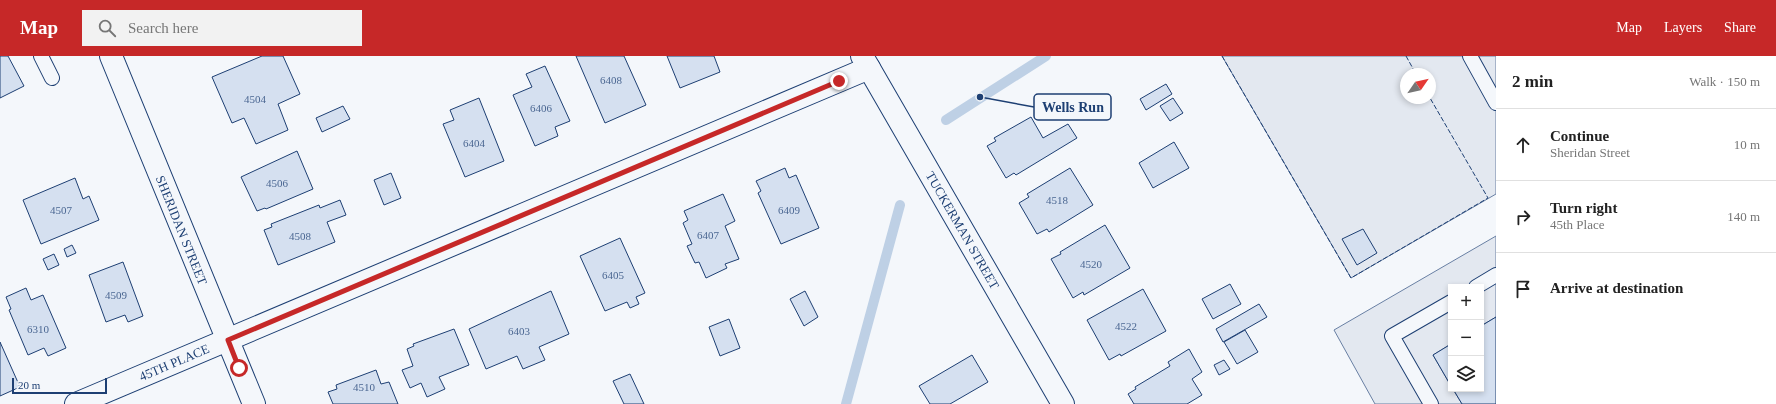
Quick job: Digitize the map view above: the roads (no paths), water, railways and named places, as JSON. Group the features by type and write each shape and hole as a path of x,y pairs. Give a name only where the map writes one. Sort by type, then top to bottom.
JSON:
{"street":[{"name":"SHERIDAN STREET","path":"111,56 254,404"},
{"name":"45TH PLACE","path":"76,404 228,340 866,62"},
{"name":"TUCKERMAN STREET","path":"866,62 1063,404"}],"lane":[{"path":"41,56 52,78"},
{"path":"1470,56 1496,103"},
{"path":"1481,284 1496,275"},
{"path":"1431,404 1392,336 1448,304"}],"waterway":[{"path":"946,120 1046,56"},
{"path":"846,404 900,205"}],"place":[{"name":"Wells Run","path":"980,97"}]}
